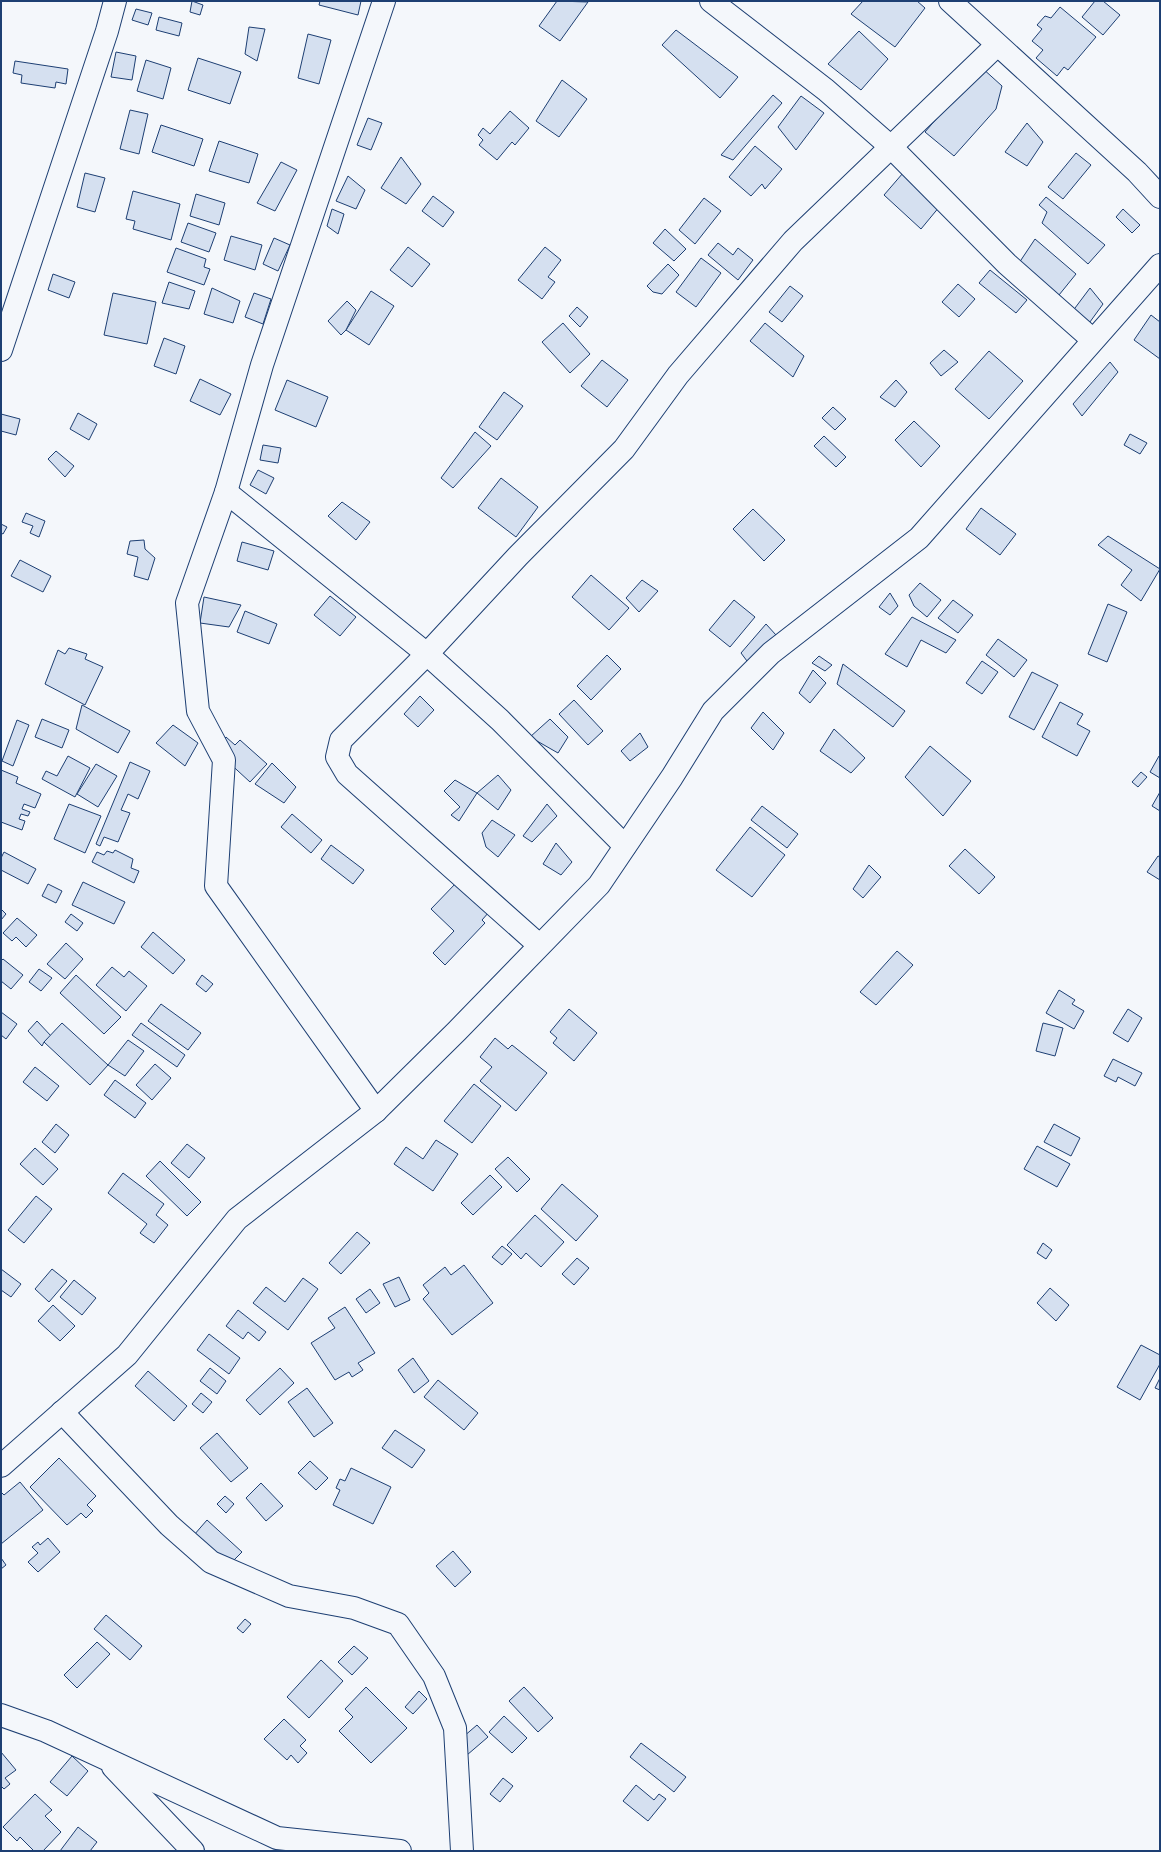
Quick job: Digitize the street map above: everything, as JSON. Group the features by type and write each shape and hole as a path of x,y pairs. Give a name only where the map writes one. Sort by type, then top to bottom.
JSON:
{"street":[{"path":"1,350 108,31 115,1"},
{"path":"376,1111 216,886 224,760 198,711 187,603 226,492 262,365 384,1"},
{"path":"711,1 826,90 891,147 1006,264 1093,340"},
{"path":"950,1 1137,172 1160,197"},
{"path":"539,945 347,774 337,757 341,740 427,654 518,556 624,449 678,375 793,241 997,45"},
{"path":"1,1466 127,1355 237,1219 376,1111 457,1031 599,885 713,711 771,653 919,538 1160,265"},
{"path":"226,492 427,654 500,720 625,846"},
{"path":"62,1412 169,1525 211,1562 289,1596 354,1608 398,1624 434,1676 455,1728 462,1851"},
{"path":"1,1715 46,1731 277,1838 400,1851"},
{"path":"105,1759 193,1851"}],"building":[{"path":"192,1 203,5 200,15 190,12"},
{"path":"320,1 361,1 358,15 319,5"},
{"path":"557,1 588,2 560,41 539,26"},
{"path":"863,1 917,1 925,8 895,47 851,14"},
{"path":"1095,1 1103,1 1120,15 1103,35 1082,17"},
{"path":"1060,7 1096,37 1068,70 1064,67 1057,76 1036,58 1043,50 1032,41 1042,29 1037,25 1045,16 1051,18"},
{"path":"136,9 152,13 148,25 132,20"},
{"path":"159,17 182,23 179,36 156,30"},
{"path":"249,27 265,29 257,61 245,54"},
{"path":"676,30 738,77 720,98 662,45"},
{"path":"859,31 888,59 861,90 828,64"},
{"path":"308,34 331,40 319,84 298,78"},
{"path":"116,52 136,56 132,80 111,77"},
{"path":"198,58 241,72 230,104 188,90"},
{"path":"146,60 171,68 163,99 137,91"},
{"path":"15,61 68,69 66,84 56,82 55,88 21,83 22,75 13,73"},
{"path":"981,67 1002,86 996,109 954,156 925,132"},
{"path":"562,80 587,99 559,137 536,121"},
{"path":"773,95 782,103 733,160 721,155"},
{"path":"801,96 824,113 796,150 778,127"},
{"path":"130,110 148,114 139,154 120,149"},
{"path":"510,111 529,128 515,145 512,142 497,160 479,145 483,140 478,135 483,128 490,134"},
{"path":"368,118 382,123 371,150 357,145"},
{"path":"1027,123 1043,142 1027,166 1005,152"},
{"path":"161,125 203,139 194,166 152,152"},
{"path":"219,141 258,154 249,183 209,171"},
{"path":"755,146 782,169 765,189 762,184 751,196 729,177"},
{"path":"1076,153 1091,165 1063,199 1048,187"},
{"path":"401,157 421,184 406,204 381,188"},
{"path":"281,162 297,170 275,211 257,203"},
{"path":"85,173 105,178 95,212 77,207"},
{"path":"903,173 940,206 921,229 884,195"},
{"path":"348,176 365,190 356,209 336,201"},
{"path":"133,191 180,204 171,240 133,229 135,221 126,219"},
{"path":"196,194 225,203 219,225 190,216"},
{"path":"433,196 454,212 443,227 422,211"},
{"path":"1046,197 1105,245 1088,264 1042,223 1047,212 1039,205"},
{"path":"704,198 721,211 695,244 679,230"},
{"path":"332,209 344,214 338,234 327,226"},
{"path":"1123,209 1140,225 1132,233 1116,217"},
{"path":"188,223 216,233 209,252 181,242"},
{"path":"665,229 686,249 674,261 653,243"},
{"path":"231,236 262,245 255,270 224,260"},
{"path":"274,238 290,245 278,271 263,264"},
{"path":"1035,239 1076,274 1059,295 1019,263"},
{"path":"718,243 733,255 738,248 753,260 738,280 708,255"},
{"path":"408,247 430,264 412,287 390,270"},
{"path":"545,247 561,260 548,277 555,282 542,299 518,280"},
{"path":"176,248 206,259 204,267 210,269 204,285 167,272"},
{"path":"701,258 721,273 696,307 676,292"},
{"path":"668,264 679,275 662,294 653,292 647,286"},
{"path":"990,270 1027,300 1016,313 979,283"},
{"path":"53,274 75,282 69,298 48,290"},
{"path":"169,282 195,291 189,309 162,303"},
{"path":"958,284 975,299 959,317 942,302"},
{"path":"790,286 803,296 782,322 769,312"},
{"path":"212,288 240,301 233,323 204,314"},
{"path":"1090,288 1103,304 1087,326 1072,312"},
{"path":"371,291 394,306 369,345 346,330"},
{"path":"113,293 156,302 147,344 104,335"},
{"path":"254,293 271,299 263,324 245,317"},
{"path":"347,301 356,310 346,330 341,335 328,321"},
{"path":"577,307 588,317 580,327 569,316"},
{"path":"1151,315 1160,322 1160,359 1134,340"},
{"path":"563,323 590,354 570,373 542,342"},
{"path":"765,323 804,356 793,377 750,341"},
{"path":"164,338 185,346 176,374 154,366"},
{"path":"944,350 958,362 941,376 930,363"},
{"path":"989,351 1023,381 989,419 955,389"},
{"path":"602,360 628,380 607,407 581,386"},
{"path":"1110,362 1118,372 1082,416 1073,404"},
{"path":"200,379 231,394 220,415 190,401"},
{"path":"287,380 328,397 316,427 275,410"},
{"path":"896,380 907,392 895,407 880,397"},
{"path":"504,392 523,406 497,440 479,427"},
{"path":"833,407 846,419 835,430 822,418"},
{"path":"78,413 97,424 89,440 70,429"},
{"path":"1,414 20,419 16,435 1,431"},
{"path":"914,421 940,446 921,467 895,440"},
{"path":"475,432 491,446 453,488 441,478"},
{"path":"1130,434 1147,443 1140,454 1124,445"},
{"path":"824,436 846,457 836,467 814,446"},
{"path":"263,445 281,448 278,463 260,460"},
{"path":"56,451 74,466 65,477 48,459"},
{"path":"258,470 274,478 266,494 250,485"},
{"path":"501,478 538,507 516,537 478,508"},
{"path":"342,502 370,522 356,540 328,516"},
{"path":"981,508 1016,534 1000,555 966,529"},
{"path":"753,509 785,540 764,561 733,529"},
{"path":"26,513 45,521 39,537 30,533 33,526 22,522"},
{"path":"1,524 7,527 3,534 1,533"},
{"path":"1108,536 1160,569 1141,601 1121,585 1132,570 1098,545"},
{"path":"144,540 145,549 155,558 148,580 134,576 138,557 127,554 130,541"},
{"path":"242,542 274,551 268,570 237,561"},
{"path":"20,560 51,576 43,592 11,576"},
{"path":"591,575 629,608 609,630 572,597"},
{"path":"642,580 658,591 639,612 626,598"},
{"path":"920,583 941,600 927,617 914,606 909,595"},
{"path":"890,593 898,606 890,615 879,607"},
{"path":"330,596 356,617 340,636 314,615"},
{"path":"204,597 241,605 229,627 200,623"},
{"path":"734,600 755,617 730,647 709,630"},
{"path":"953,600 973,615 958,633 938,618"},
{"path":"1108,604 1127,612 1107,662 1088,654"},
{"path":"245,611 277,624 269,644 237,632"},
{"path":"912,617 956,640 946,653 921,640 907,667 885,654"},
{"path":"766,624 776,635 747,661 741,653"},
{"path":"998,639 1027,660 1014,677 986,655"},
{"path":"69,648 87,654 85,659 103,667 85,705 45,684 58,650 65,654"},
{"path":"607,655 621,669 591,700 577,686"},
{"path":"819,656 832,665 825,671 812,663"},
{"path":"982,661 998,672 982,694 966,683"},
{"path":"843,664 905,711 893,727 837,684"},
{"path":"813,670 826,683 810,703 799,693"},
{"path":"1032,672 1058,685 1034,730 1009,717"},
{"path":"420,696 434,710 418,727 404,714"},
{"path":"574,700 603,731 588,745 559,714"},
{"path":"1060,702 1083,714 1077,724 1090,731 1077,756 1042,737"},
{"path":"82,705 130,731 118,753 76,729"},
{"path":"763,712 784,733 773,750 751,728"},
{"path":"42,719 69,730 62,748 35,737"},
{"path":"550,719 568,737 558,753 530,737"},
{"path":"17,720 29,725 13,766 2,761"},
{"path":"173,725 198,743 185,766 156,743"},
{"path":"834,729 865,758 851,773 820,751"},
{"path":"640,733 648,747 630,761 621,751"},
{"path":"226,737 235,745 240,740 267,764 250,782 225,759 218,746"},
{"path":"930,746 971,781 943,816 905,777"},
{"path":"68,756 90,768 75,797 42,779 46,771 57,776"},
{"path":"1160,756 1160,778 1150,772"},
{"path":"130,762 150,771 138,799 128,794 121,810 130,813 118,842 104,837 100,846 96,844"},
{"path":"272,763 296,787 284,803 255,784"},
{"path":"96,764 117,776 98,807 77,794"},
{"path":"1,770 18,777 16,783 41,794 35,808 24,804 22,809 30,812 28,816 21,814 19,819 25,821 22,830 1,822"},
{"path":"1141,772 1147,777 1138,787 1132,782"},
{"path":"498,775 511,790 498,810 477,793"},
{"path":"455,780 477,793 459,821 451,815 460,807 444,791"},
{"path":"1160,792 1160,811 1152,806"},
{"path":"69,804 101,816 85,853 54,839"},
{"path":"547,804 557,816 532,842 523,836"},
{"path":"762,806 798,834 787,848 751,820"},
{"path":"292,814 322,840 311,853 281,827"},
{"path":"492,820 515,835 498,857 486,847 482,833"},
{"path":"750,827 785,855 752,897 716,870"},
{"path":"556,843 572,862 561,875 543,864"},
{"path":"331,845 364,870 353,884 321,859"},
{"path":"965,849 995,877 979,894 949,866"},
{"path":"115,850 133,859 131,868 139,871 134,883 92,862 97,852 104,855 107,851 113,853"},
{"path":"4,852 36,869 28,884 1,870 1,858"},
{"path":"1158,856 1160,857 1160,880 1147,872"},
{"path":"869,865 881,877 863,898 853,889"},
{"path":"83,882 125,902 114,924 72,905"},
{"path":"457,882 489,912 482,920 485,923 445,965 433,953 454,931 431,909"},
{"path":"48,884 62,891 56,903 42,896"},
{"path":"1,909 6,914 1,920"},
{"path":"71,914 83,923 77,931 65,922"},
{"path":"17,918 37,935 26,947 16,937 12,941 3,933"},
{"path":"153,932 185,960 173,974 141,947"},
{"path":"66,943 83,959 65,979 47,964"},
{"path":"897,951 913,965 876,1005 860,992"},
{"path":"3,959 23,975 11,989 1,981 1,961"},
{"path":"112,967 124,977 129,971 147,986 126,1011 96,985"},
{"path":"39,969 52,978 41,991 29,982"},
{"path":"76,975 121,1017 104,1034 60,993"},
{"path":"202,975 213,984 206,992 196,984"},
{"path":"1059,990 1075,1000 1072,1004 1084,1011 1074,1029 1046,1013"},
{"path":"161,1004 201,1033 188,1050 148,1021"},
{"path":"569,1009 597,1033 574,1061 553,1043 557,1038 550,1032"},
{"path":"1128,1009 1142,1018 1128,1042 1113,1033"},
{"path":"1,1012 17,1024 6,1039 1,1035"},
{"path":"37,1021 52,1037 44,1042 42,1046 28,1031"},
{"path":"62,1023 108,1065 90,1085 44,1042"},
{"path":"141,1023 185,1055 177,1067 132,1035"},
{"path":"1043,1023 1063,1028 1055,1056 1036,1051"},
{"path":"495,1038 508,1049 512,1045 547,1073 516,1111 480,1081 492,1067 480,1057"},
{"path":"128,1040 144,1051 125,1076 108,1065"},
{"path":"1113,1059 1142,1073 1135,1086 1118,1077 1116,1082 1104,1076"},
{"path":"155,1064 171,1078 152,1100 136,1085"},
{"path":"35,1067 59,1086 47,1101 23,1082"},
{"path":"115,1080 146,1103 135,1118 104,1095"},
{"path":"474,1084 501,1106 472,1143 444,1121"},
{"path":"56,1124 69,1135 55,1153 42,1142"},
{"path":"1054,1124 1080,1138 1071,1156 1044,1142"},
{"path":"436,1140 458,1154 433,1191 394,1164 406,1147 423,1159"},
{"path":"187,1144 205,1158 189,1178 171,1163"},
{"path":"1037,1146 1070,1164 1057,1187 1024,1169"},
{"path":"35,1148 58,1169 43,1185 20,1164"},
{"path":"508,1157 530,1179 517,1192 495,1169"},
{"path":"160,1161 201,1202 187,1216 146,1176"},
{"path":"123,1173 164,1204 156,1215 168,1225 154,1243 140,1233 147,1224 108,1193"},
{"path":"490,1175 502,1187 473,1215 461,1203"},
{"path":"562,1184 598,1216 576,1241 541,1209"},
{"path":"36,1196 52,1209 24,1243 8,1230"},
{"path":"535,1215 564,1242 541,1267 526,1253 521,1259 507,1245"},
{"path":"357,1232 370,1243 341,1274 329,1263"},
{"path":"1043,1243 1052,1250 1046,1259 1037,1253"},
{"path":"502,1246 512,1254 502,1265 492,1257"},
{"path":"577,1258 589,1268 574,1285 562,1274"},
{"path":"464,1265 493,1303 452,1335 423,1299 429,1293 423,1285 445,1267 451,1275"},
{"path":"1,1269 21,1284 11,1297 1,1290"},
{"path":"52,1269 67,1281 49,1302 35,1289"},
{"path":"399,1277 410,1300 395,1307 383,1284"},
{"path":"303,1278 318,1289 288,1330 253,1303 266,1287 285,1302"},
{"path":"74,1280 96,1298 82,1315 60,1297"},
{"path":"1050,1288 1069,1305 1056,1321 1037,1303"},
{"path":"370,1289 380,1303 366,1313 356,1299"},
{"path":"53,1305 75,1326 60,1341 38,1321"},
{"path":"345,1307 375,1353 358,1363 363,1370 352,1377 349,1372 335,1380 311,1343 335,1328 328,1318"},
{"path":"238,1310 266,1332 259,1341 248,1332 243,1339 226,1326"},
{"path":"209,1334 240,1358 229,1374 197,1350"},
{"path":"1141,1345 1160,1355 1160,1364 1140,1400 1117,1387"},
{"path":"413,1358 429,1381 414,1393 398,1370"},
{"path":"210,1368 226,1381 217,1394 200,1381"},
{"path":"280,1368 294,1383 260,1415 246,1400"},
{"path":"148,1371 187,1406 174,1421 135,1386"},
{"path":"1160,1378 1160,1390 1155,1388"},
{"path":"438,1380 478,1413 464,1430 424,1397"},
{"path":"307,1388 333,1423 314,1437 288,1402"},
{"path":"201,1393 212,1402 203,1413 192,1404"},
{"path":"395,1430 425,1450 412,1468 382,1448"},
{"path":"217,1433 248,1468 231,1482 200,1448"},
{"path":"59,1458 96,1496 87,1505 93,1511 86,1518 81,1513 67,1525 30,1487"},
{"path":"310,1461 328,1478 316,1490 298,1473"},
{"path":"351,1468 391,1487 373,1524 333,1505 340,1490 336,1488 340,1479 345,1481"},
{"path":"20,1482 43,1510 1,1544 1,1492 4,1495"},
{"path":"261,1483 283,1506 266,1521 246,1498"},
{"path":"225,1496 234,1504 226,1513 217,1504"},
{"path":"207,1520 242,1552 227,1567 194,1535"},
{"path":"48,1538 60,1552 38,1572 28,1562 38,1553 32,1547 38,1542 40,1545"},
{"path":"453,1551 471,1572 455,1587 436,1566"},
{"path":"1,1558 6,1565 1,1569"},
{"path":"106,1615 142,1646 130,1660 94,1629"},
{"path":"245,1619 251,1624 243,1633 237,1628"},
{"path":"97,1642 110,1654 77,1688 64,1675"},
{"path":"354,1646 368,1658 352,1675 338,1662"},
{"path":"321,1660 343,1681 309,1718 287,1697"},
{"path":"366,1687 407,1728 371,1763 339,1731 353,1717 345,1709"},
{"path":"524,1687 553,1718 538,1732 509,1701"},
{"path":"419,1691 427,1699 413,1714 405,1707"},
{"path":"504,1716 527,1738 512,1753 489,1732"},
{"path":"284,1719 306,1740 300,1746 307,1753 298,1763 291,1755 287,1760 264,1739"},
{"path":"477,1725 488,1737 467,1755 456,1743"},
{"path":"641,1743 686,1777 674,1792 630,1757"},
{"path":"1,1752 16,1770 5,1778 10,1784 4,1789 1,1786"},
{"path":"72,1756 88,1771 67,1796 50,1782"},
{"path":"503,1778 513,1786 500,1802 490,1794"},
{"path":"636,1785 654,1800 659,1794 666,1799 648,1821 623,1801"},
{"path":"35,1794 52,1810 45,1816 61,1832 43,1851 34,1851 20,1837 17,1841 3,1827"},
{"path":"78,1827 97,1842 90,1851 60,1851"}]}
